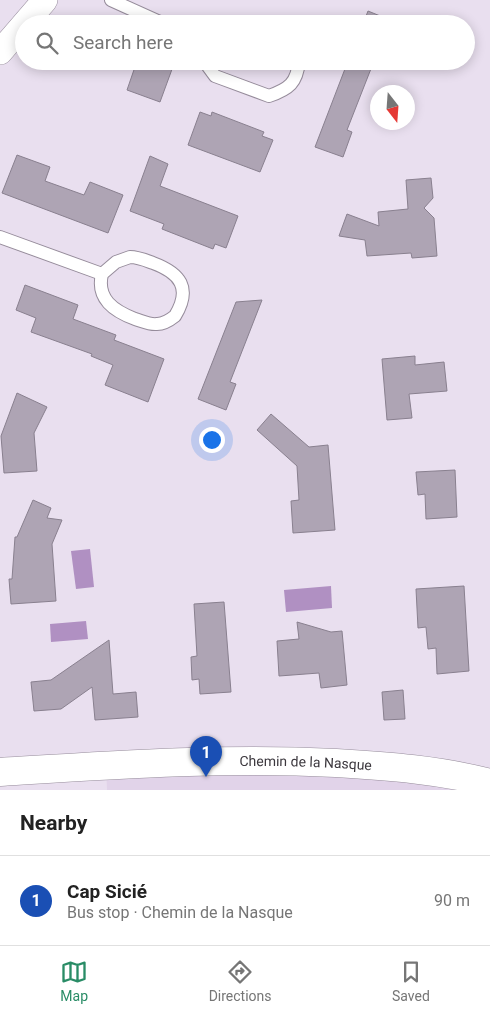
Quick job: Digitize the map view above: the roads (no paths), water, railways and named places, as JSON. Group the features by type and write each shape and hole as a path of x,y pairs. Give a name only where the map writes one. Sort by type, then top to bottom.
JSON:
{"street":[{"path":"32,15 45,0"},
{"path":"0,52 15,35"},
{"name":"Chemin de la Nasque","path":"0,772 199,761 296,761 393,766 490,784"}],"lane":[{"path":"111,0 144,15"},
{"path":"211,70 215,76 269,96 287,89 298,74 298,70"},
{"path":"0,237 102,274"},
{"path":"130,257 168,269 179,278 182,286 183,295 179,310 175,316 158,324 148,324 114,310 101,291 102,274 116,262 130,257"}],"place":[{"name":"Cap Sicié","path":"206,777"}]}
